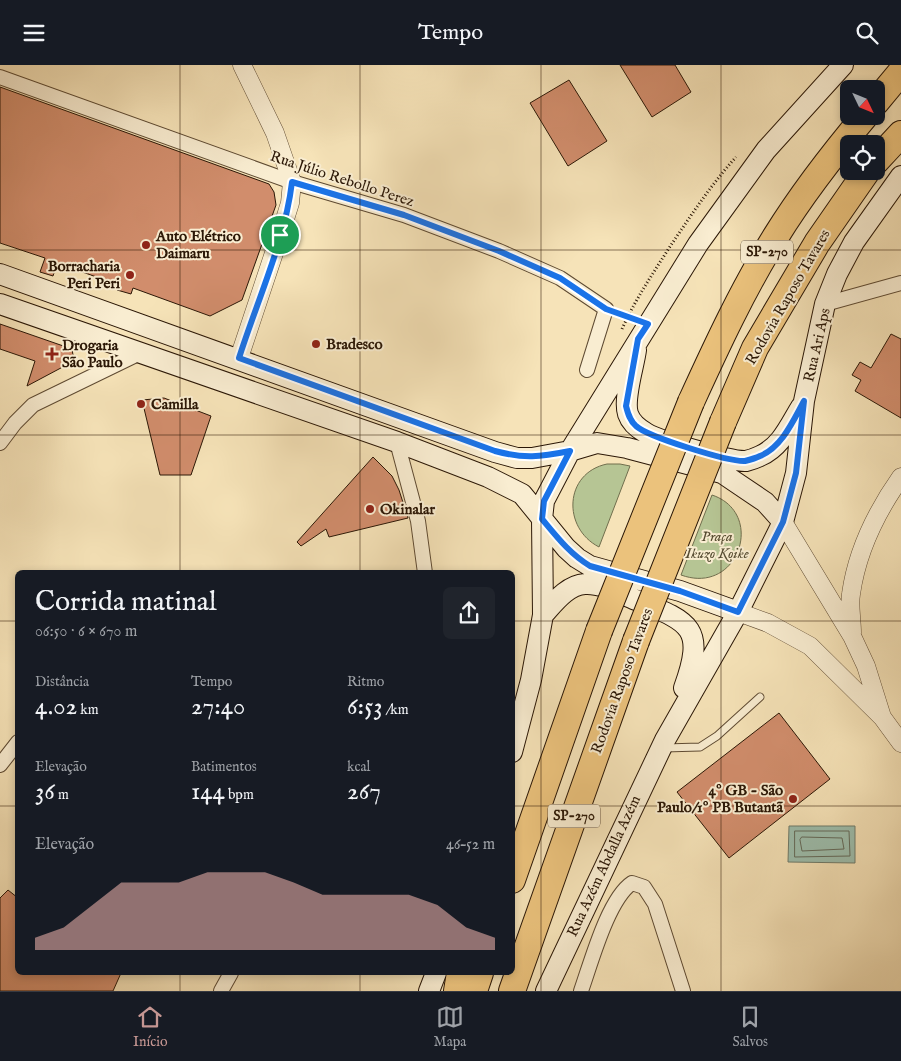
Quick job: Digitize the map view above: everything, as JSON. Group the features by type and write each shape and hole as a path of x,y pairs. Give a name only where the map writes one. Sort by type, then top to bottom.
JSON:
{"highway":[{"path":"885,91 901,72"},
{"name":"SP-270","path":"515,871 598,631 691,402 729,319 776,235 839,147 857,125"},
{"path":"885,151 901,134"},
{"name":"Rodovia Raposo Tavares","path":"512,991 636,641 722,422 755,348 816,243 861,180"},
{"path":"457,991 460,975"},
{"path":"474,991 479,975"}],"main road":[{"path":"515,741 531,680 543,615 542,519 544,501 570,451 698,244 766,150 843,65"},
{"name":"Rua Ari Aps","path":"738,612 783,522 796,473 804,401 825,304 837,274 854,242 901,176"},
{"path":"0,274 495,451 517,457 532,458 570,451 597,443 722,473 765,502 783,522"},
{"path":"0,304 138,354 397,442 501,482 522,494 566,548 578,559 590,566 680,591 738,612"},
{"path":"643,332 626,406 628,416 636,426 648,435 728,459 745,461 760,456 773,448 782,439 804,401"},
{"path":"543,615 561,595 585,584 604,587 665,612 686,625 695,646 694,661 663,743"},
{"name":"Rua Azém Abdalla Azém","path":"546,991 663,743 738,612"},
{"path":"429,991 435,975"}],"street":[{"path":"239,358 290,203 292,182 275,133 242,65"},
{"name":"Rua Júlio Rebollo Perez","path":"0,77 292,182 404,215 499,251 560,278 606,309"},
{"path":"825,304 901,283"},
{"path":"587,370 606,309"},
{"path":"0,443 15,423 33,405 138,354"},
{"path":"397,442 418,521 425,570"},
{"path":"852,635 851,595 860,558 871,525 901,477"},
{"path":"783,522 852,635 866,666 882,717"},
{"path":"738,612 768,623 810,647 882,717 901,743"},
{"path":"0,765 15,746"},
{"name":"Rua Azém Abdalla Azém","path":"581,991 602,932 618,896 632,883 644,887 655,904 683,991"},
{"path":"221,991 230,975"}],"lane":[{"path":"663,743 700,747 717,737 760,697"}],"path":[{"path":"606,309 643,332"}],"green space":[{"path":"607,464 630,466 599,547 587,538 579,527 574,515 573,502 576,489 582,478 593,469"},
{"name":"Praça Ikuzo Koike","path":"712,495 729,504 738,518 741,534 739,550 731,564 718,574 701,578 681,575"}],"water":[{"path":"789,826 855,826 855,863 788,862"}],"building":[{"path":"620,65 675,65 691,92 652,117"},
{"path":"569,80 607,141 568,166 530,103"},
{"path":"0,87 269,184 274,192 276,205 242,300 210,316 133,288 131,294 117,290 119,285 57,263 53,276 40,272 45,258 0,243"},
{"path":"0,324 72,349 74,361 27,386 35,361 0,349"},
{"path":"891,334 901,339 901,418 855,391 861,380 852,375 860,362 871,368"},
{"path":"164,398 211,416 191,475 160,475 142,400"},
{"path":"373,457 392,476 399,490 408,518 329,537 326,529 301,546 297,542"},
{"path":"779,713 830,779 729,858 677,792"},
{"path":"8,890 15,896 15,975 120,975 113,991 0,991 0,898"}],"place":[{"name":"Auto Elétrico Daimaru","path":"146,245"},
{"name":"Borracharia Peri Peri","path":"130,275"},
{"name":"Bradesco","path":"316,344"},
{"name":"Drogaria São Paulo","path":"52,354"},
{"name":"Camilla","path":"141,404"},
{"name":"Okinalar","path":"370,509"},
{"name":"4º GB - São Paulo/1º PB Butantã","path":"793,799"}],"route":[{"path":"292,182 404,215 499,251 560,278 606,309 648,324 638,339 626,406 628,416 636,426 648,435 728,459 745,461 760,456 773,448 782,439 804,401 796,473 783,522 738,612 680,591 590,566 578,559 566,548 542,519 544,501 570,451 532,458 517,457 495,451 239,358 280,235 290,203 292,182"}]}
